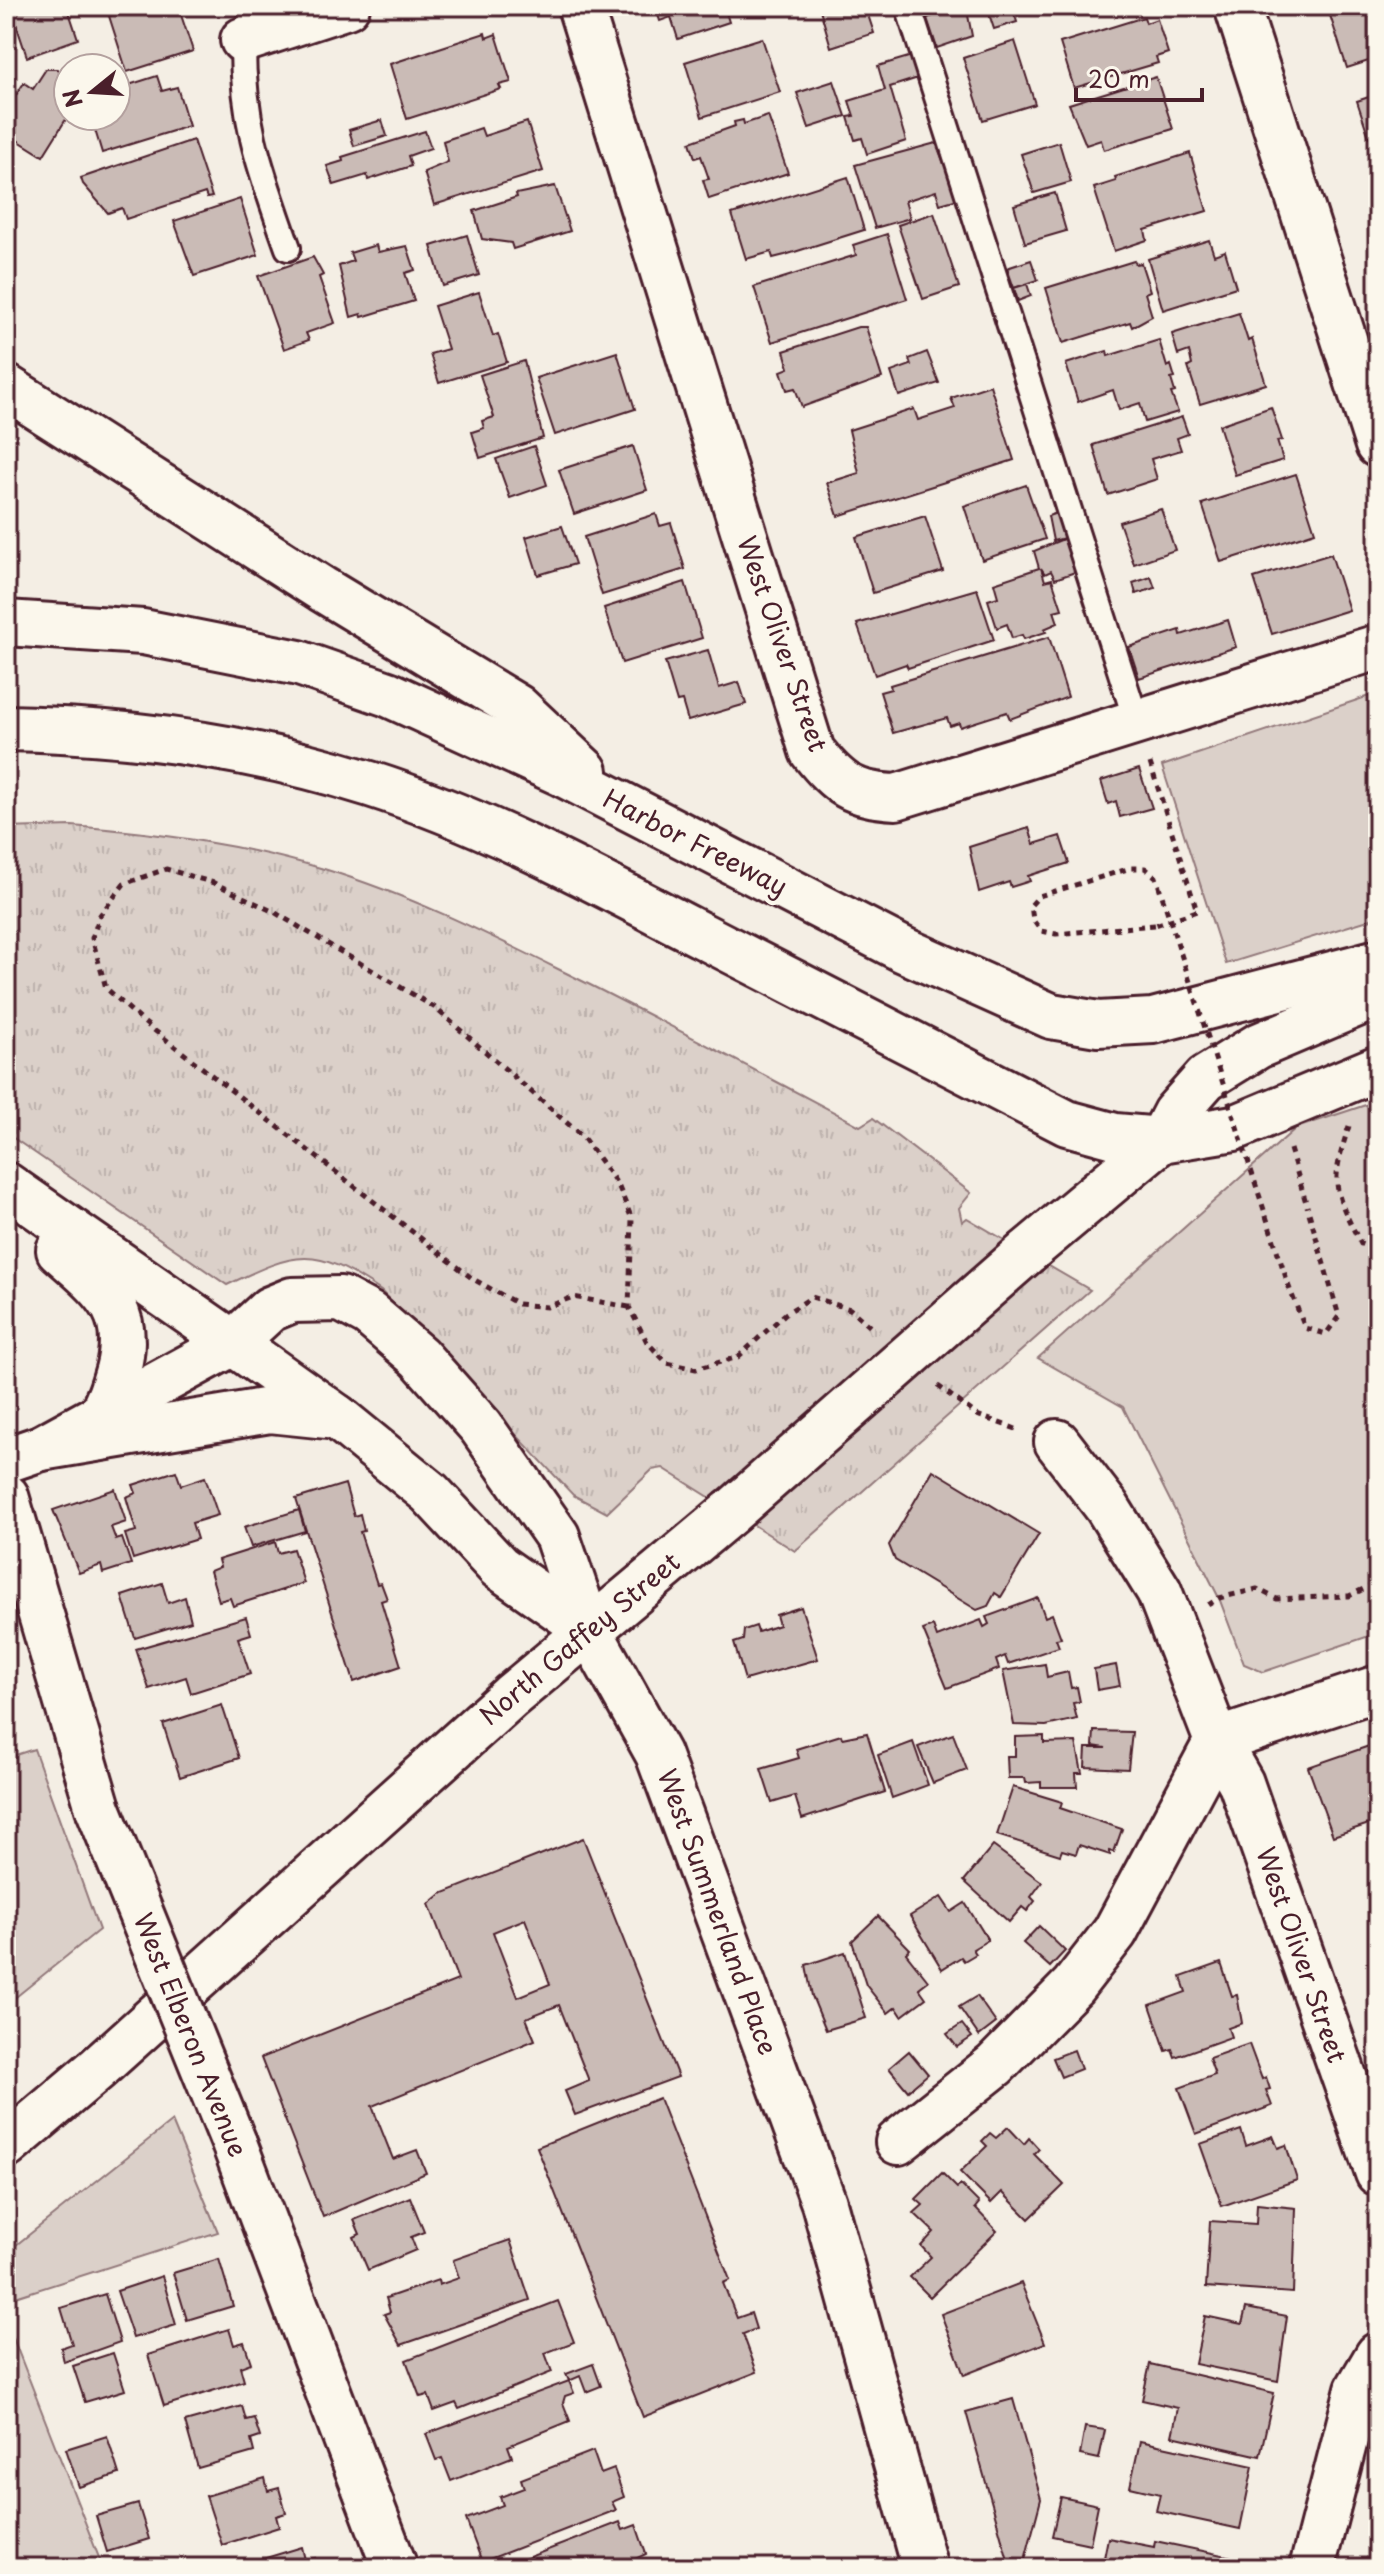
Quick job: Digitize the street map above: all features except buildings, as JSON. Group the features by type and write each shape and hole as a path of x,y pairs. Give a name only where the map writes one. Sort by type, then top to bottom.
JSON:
{"main road":[{"path":"250,27 347,6"},
{"name":"West Oliver Street","path":"580,6 812,751 833,778 864,795 896,797 1378,647"},
{"path":"1246,9 1378,445"},
{"path":"6,387 322,589 517,707 621,806"},
{"name":"Harbor Freeway","path":"6,623 143,632 299,663 435,713 904,950 1051,1016 1098,1024 1153,1021 1378,962"},
{"path":"6,728 97,732 190,742 281,760 413,799 584,875 1067,1123 1115,1136 1161,1140 1234,1128 1378,1068"},
{"name":"North Gaffey Street","path":"6,2146 97,2069 355,1833 589,1630 731,1512 1027,1252 1161,1140 1188,1095 1232,1061 1378,995"},
{"path":"6,1185 233,1343 99,1417 24,1454"},
{"path":"6,1203 104,1290 120,1317 124,1346 111,1397 99,1417"},
{"name":"West Summerland Place","path":"589,1630 499,1567 430,1493 337,1417 233,1343 270,1309 292,1300 341,1299 369,1314 419,1357 481,1427 557,1536 589,1630 658,1754 824,2203 925,2568"},
{"path":"24,1454 250,1412 270,1410 337,1417"},
{"name":"West Oliver Street","path":"1057,1442 1107,1507 1159,1591 1217,1741 1241,1783 1378,2173"},
{"name":"West Elberon Avenue","path":"6,1496 98,1808 234,2143 395,2568"},
{"path":"898,2142 995,2065 1073,1986 1115,1932 1217,1741 1378,1688"},
{"path":"1312,2568 1358,2389 1378,2355"}],"lane":[{"path":"908,6 1137,723"},
{"path":"250,27 242,93 252,147 288,248"}],"path":[{"path":"1137,723 1197,911 1155,925 1056,934 1041,931 1033,920 1031,905 1039,896 1131,868 1145,868 1156,877 1289,1287 1305,1328 1326,1334 1339,1316 1290,1147"},
{"path":"629,1307 573,1297 547,1307 518,1304 484,1285 141,1020 106,988 92,938 100,915 124,884 166,869 214,883 274,912 434,1007 582,1136 618,1185 632,1219 629,1307 647,1342 667,1363 696,1369 738,1357 785,1314 812,1297 850,1309 883,1338"},
{"path":"1352,1118 1335,1168 1338,1198 1361,1244 1378,1250"},
{"path":"927,1376 977,1415 1057,1442"},
{"path":"1219,1598 1257,1589 1277,1599 1349,1596 1378,1582"}],"green space":[{"path":"1378,693 1378,917 1226,964 1162,766"},
{"path":"72,826 199,841 293,860 384,890 472,927 634,1007 860,1126 873,1118 971,1193 959,1208 962,1222 967,1218 1090,1290 795,1551 663,1468 652,1470 607,1513 573,1495 381,1291 358,1276 339,1266 305,1258 271,1265 227,1285 6,1133 6,828"},
{"path":"1378,1101 1378,1633 1263,1672 1244,1664 1219,1598 1123,1407 1038,1358 1296,1128"},
{"path":"34,1749 99,1930 6,2005 6,1758"},
{"path":"172,2121 218,2232 6,2300 6,2253"},
{"path":"6,2320 103,2568 6,2568"}]}
